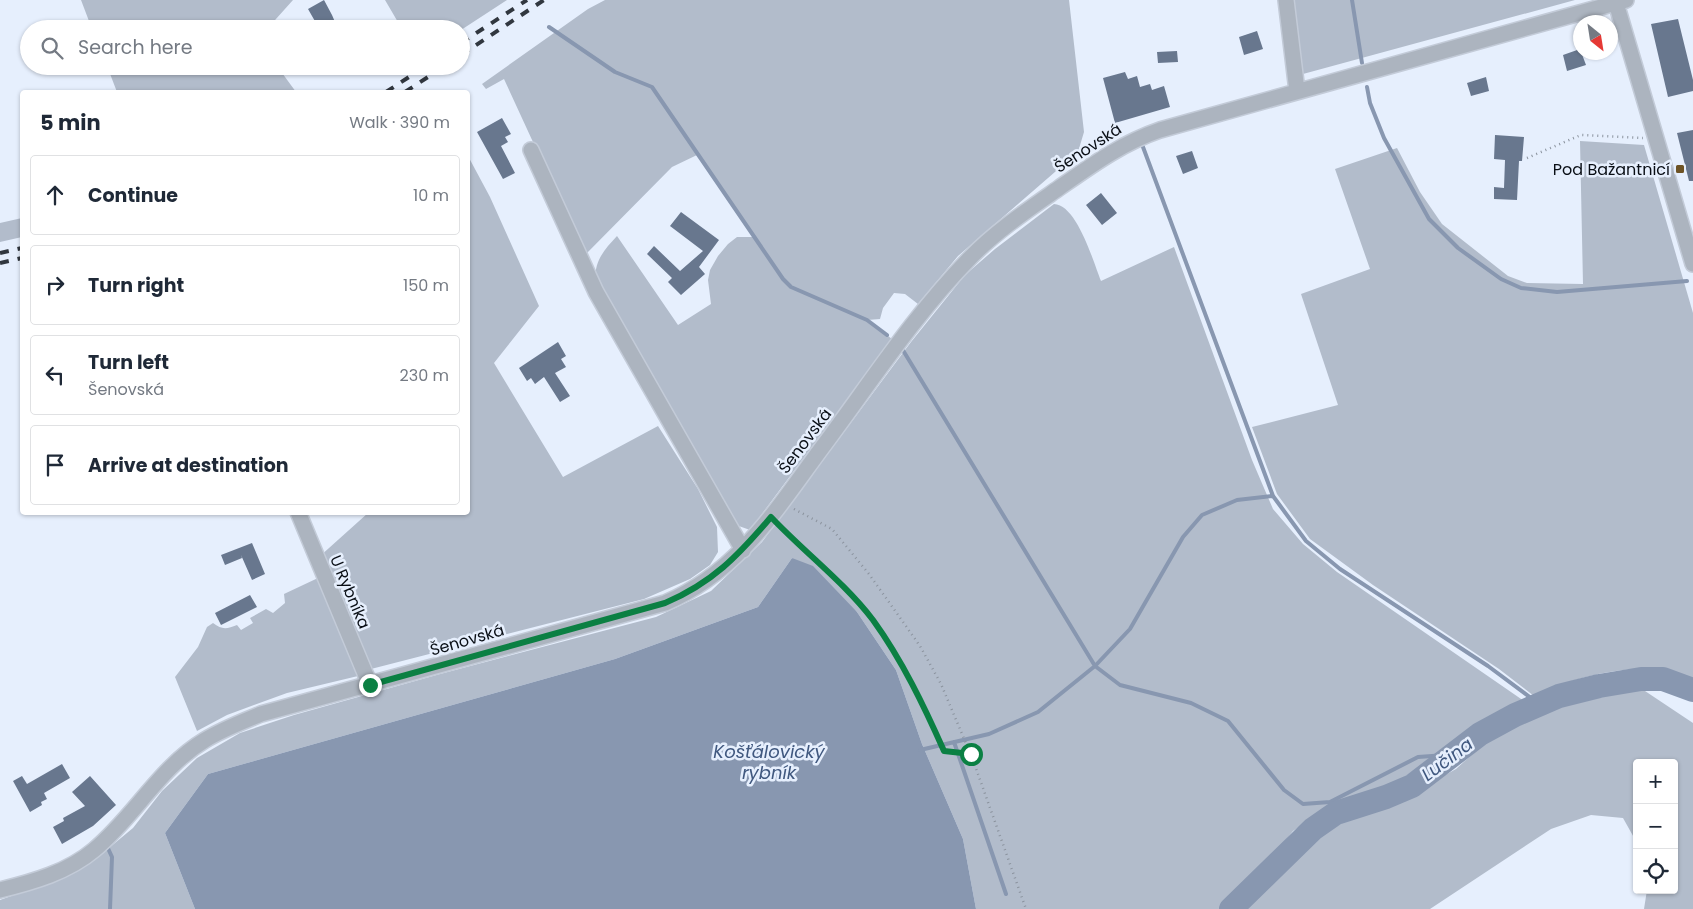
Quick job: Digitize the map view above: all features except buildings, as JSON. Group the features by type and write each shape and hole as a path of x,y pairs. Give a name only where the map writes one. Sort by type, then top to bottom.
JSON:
{"street":[{"path":"1286,0 1297,91"},
{"path":"1621,2 1654,139 1693,264"},
{"name":"Šenovská","path":"0,890 48,876 94,851 161,778 204,740 261,714 665,603 686,594 711,579 743,550 771,517 943,288 971,257 1006,227 1103,156 1134,139 1297,91 1621,2"},
{"path":"531,150 596,292 743,550"},
{"name":"U Rybníka","path":"299,515 370,685"}],"path":[{"path":"1527,158 1581,135 1654,139"},
{"path":"781,503 832,529 869,574 920,646 941,684 968,748 1026,909"},
{"path":"771,517 836,580 872,620 900,663 944,751 969,754"}],"shaded area":[{"path":"81,0 293,0 275,20 89,20"},
{"path":"385,0 507,0 470,24 470,20 397,20"},
{"path":"605,0 1069,0 1084,132 1078,152 958,256 918,304 905,294 894,293 883,308 880,319 867,320 892,339 750,530 736,525 595,280 595,273 601,256 617,236 678,325 711,304 708,280 710,270 728,244 737,237 754,237 697,155 672,167 585,255 504,79 486,89 482,84 588,9"},
{"path":"1293,0 1575,0 1303,74"},
{"path":"110,75 284,75 295,90 116,90"},
{"path":"1580,141 1644,145 1693,313 1693,679 1656,669 1613,671 1570,681 1534,696 1499,669 1373,585 1310,539 1277,494 1252,427 1338,405 1301,294 1370,269 1335,169 1397,148 1420,192 1442,224 1508,276 1527,283 1583,284"},
{"path":"470,160 490,197 539,306 494,363 563,477 658,426 698,489 717,527 718,552 710,565 690,579 644,599 371,669 319,557 366,515 470,515"},
{"path":"1054,204 1062,207 1077,224 1089,248 1101,281 1174,247 1252,460 1273,509 1303,544 1337,572 1524,701 1453,741 1441,752 1394,784 1332,804 1293,831 1261,870 1219,909 976,909 963,839 922,744 896,670 857,612 792,558 758,607 615,659 208,774 165,833 195,909 0,909 0,900 62,878 92,862 133,828 162,791 197,758 240,733 294,715 440,674 656,617 711,591 762,542 911,342 965,275 995,249"},
{"path":"20,218 20,237 0,242 0,223"},
{"path":"318,578 358,676 287,693 227,715 197,731 175,677 198,647 207,627 213,623 225,628 237,625 241,630 253,623 250,618 266,609 273,613 285,603 284,594"},
{"path":"1639,687 1693,723 1693,909 1644,909 1646,894 1678,894 1678,759 1633,759 1633,836 1623,818 1591,815 1551,829 1430,909 1246,909 1317,836 1358,815 1382,809 1456,769 1487,741 1522,721 1592,696"}],"water":[{"name":"Košťálovický rybník","path":"792,558 813,566 857,612 896,670 922,744 963,839 976,909 195,909 165,833 208,774 615,659 758,607"}],"waterway":[{"path":"1352,0 1362,63"},
{"path":"549,27 615,72 652,87 783,279 791,287 867,320 887,335"},
{"path":"1367,87 1370,103 1384,138 1429,219 1458,248 1501,279 1521,288 1557,292 1687,281"},
{"path":"1143,147 1273,496"},
{"path":"901,347 1095,666 1120,685 1191,703 1228,721 1284,790 1303,804 1330,802 1418,757 1446,755 1451,758"},
{"path":"920,750 989,734 1038,712 1095,666 1130,629 1183,537 1202,515 1237,500 1273,496 1306,541 1340,569 1488,666 1539,704 1559,696"},
{"name":"Lučina","path":"1231,909 1313,829 1336,813 1386,797 1412,786 1480,734 1515,715 1559,696 1599,686 1641,679 1663,679 1693,690"},
{"path":"954,742 1006,894"},
{"path":"106,844 112,857 110,909"}],"railway":[{"path":"470,37 527,0"},
{"path":"470,49 544,0"},
{"path":"389,90 412,75"},
{"path":"408,90 431,75"},
{"path":"0,253 20,248"},
{"path":"0,263 20,258"}],"place":[{"name":"Pod Bažantnicí","path":"1680,169"}],"route":[{"path":"370,685 665,603 686,594 711,579 734,560 771,517 797,545 836,580 872,620 900,663 944,751 971,754"}]}
